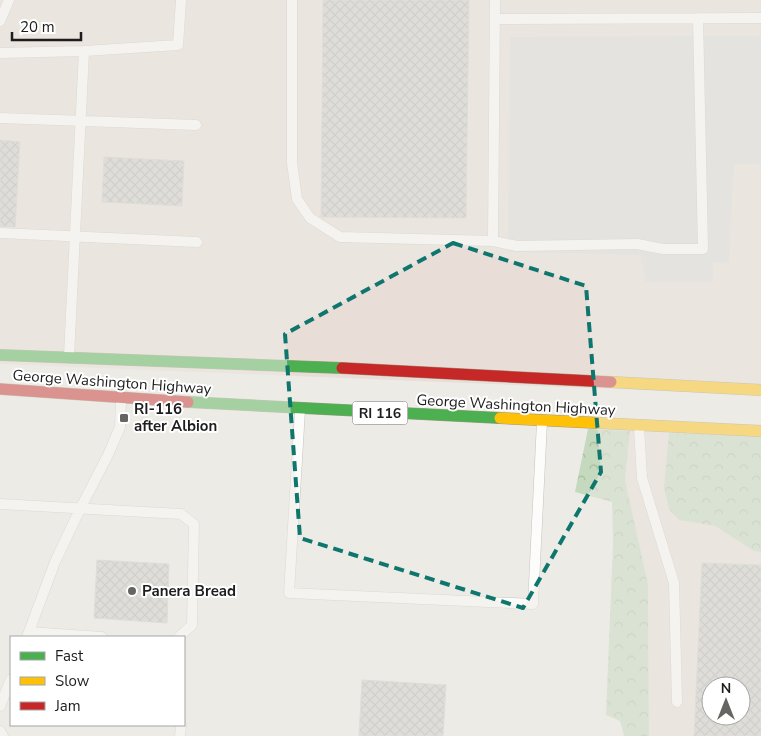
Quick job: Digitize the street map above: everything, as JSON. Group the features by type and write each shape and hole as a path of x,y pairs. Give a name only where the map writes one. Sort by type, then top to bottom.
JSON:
{"main road":[{"name":"George Washington Highway","path":"0,355 300,366 761,390"},
{"name":"George Washington Highway","path":"0,389 122,399 300,409 761,431"}],"lane":[{"path":"0,21 9,0"},
{"path":"0,53 84,51 178,45 181,0"},
{"path":"292,0 292,163 297,199 310,218 340,238 493,241 517,246 637,244 663,249 703,249 698,18"},
{"path":"493,241 496,0"},
{"path":"495,19 761,18"},
{"path":"69,357 84,51"},
{"path":"0,118 196,125"},
{"path":"0,233 197,242"},
{"path":"65,636 28,635 52,569 80,509 108,456 120,427 122,399"},
{"path":"300,409 289,593 533,604 542,421"},
{"path":"639,426 642,478 674,583 677,702"},
{"path":"0,504 181,514 194,524 192,624 180,636"},
{"path":"0,706 10,683"},
{"path":"0,731 3,736"}],"highlighted area":[{"path":"453,243 586,286 601,472 523,608 300,538 285,334"}],"shaded area":[{"path":"0,0 761,0 761,395 0,364"},
{"path":"761,36 761,164 734,164 729,263 713,262 713,282 646,282 640,255 508,252 510,37"},
{"path":"630,431 669,433 679,520 715,526 754,551 761,552 761,736 649,736 648,584 625,480"}],"green space":[{"path":"588,429 630,431 625,480 648,584 649,736 624,736 620,721 606,715 613,543 612,502 575,492"},
{"path":"669,433 761,436 761,552 754,551 715,526 679,520 669,509 664,487"}],"building":[{"path":"323,0 469,0 466,218 321,217"},
{"path":"0,140 20,142 15,227 0,226"},
{"path":"104,157 184,161 182,206 102,202"},
{"name":"Panera Bread","path":"97,560 169,564 167,623 94,618"},
{"path":"702,563 761,565 761,736 694,736"},
{"path":"362,680 446,685 443,736 359,736"}],"traffic: fast":[{"path":"0,355 342,368"},
{"path":"188,402 500,418"}],"traffic: slow":[{"path":"611,382 761,390"},
{"path":"500,418 761,431"}],"traffic: jam":[{"path":"342,368 611,382"},
{"path":"0,389 188,402"}],"place":[{"name":"RI-116 after Albion","path":"124,418"},
{"name":"Panera Bread","path":"132,591"}]}
